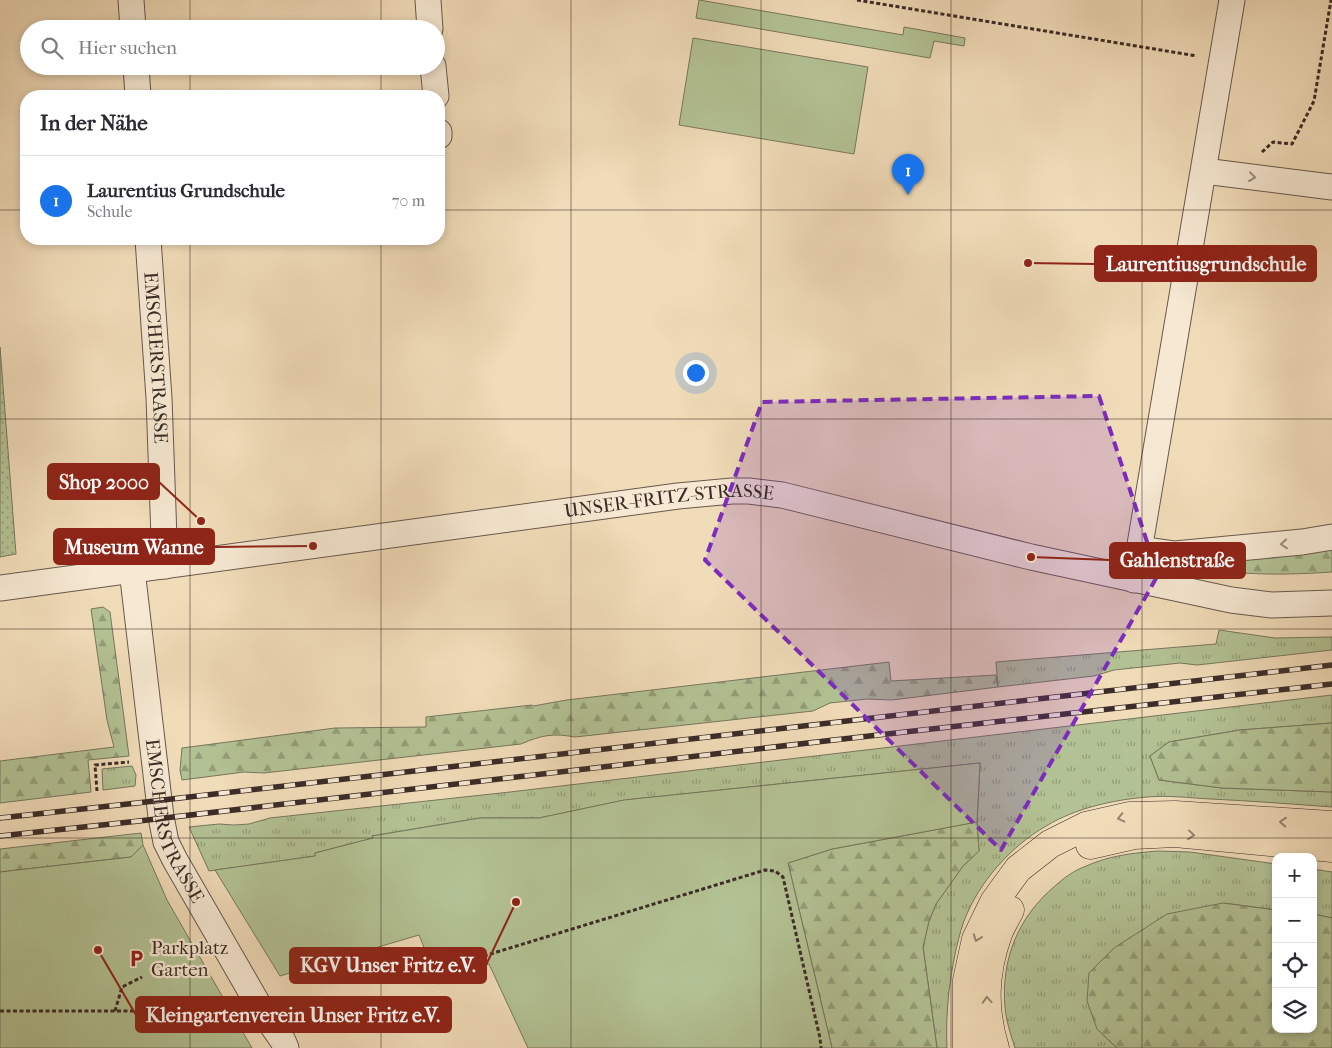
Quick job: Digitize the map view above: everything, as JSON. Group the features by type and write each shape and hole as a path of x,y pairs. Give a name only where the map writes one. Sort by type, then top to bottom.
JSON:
{"highway":[{"path":"967,1048 967,980 976,939 994,902 1018,869 1050,844 1086,826 1130,816 1175,815 1332,825"},
{"path":"995,1048 988,1018 986,990 990,959 998,932 1011,908 1030,882 1058,860 1092,844 1134,835 1175,833 1332,848"}],"street":[{"path":"131,0 132,20"},
{"path":"428,0 429,20"},
{"path":"1134,580 1232,0"},
{"path":"137,75 138,90"},
{"path":"434,75 435,90"},
{"path":"1204,171 1332,187"},
{"name":"EMSCHERSTRASSE","path":"148,245 159,398 165,566"},
{"name":"UNSER-FRITZ-STRASSE","path":"0,588 678,496 710,492 749,492 782,495 816,502 960,540 1231,600 1272,605 1332,603"},
{"path":"1140,549 1175,554 1302,542 1332,537"},
{"name":"EMSCHERSTRASSE","path":"132,570 161,817 166,842 262,1011 286,1048"}],"path":[{"path":"857,0 1222,60"},
{"path":"1238,175 1273,142 1292,144 1314,101 1331,0"},
{"path":"97,791 95,765 115,763"},
{"path":"434,974 474,958 765,870 775,871 782,877 820,1038 820,1048"},
{"path":"115,1012 122,987 142,977"},
{"path":"0,1011 262,1011"}],"highlighted area":[{"path":"1099,396 1158,575 1001,850 705,560 762,402"}],"green space":[{"path":"699,0 903,35 904,27 965,38 964,46 934,41 930,58 696,18"},
{"path":"693,38 868,67 854,154 679,125"},
{"path":"0,347 16,554 0,557"},
{"path":"1332,548 1332,572 1254,574 1218,571 1178,564"},
{"path":"103,607 110,612 129,756 88,760 91,792 0,803 0,761 114,747 107,720 91,609"},
{"path":"1219,630 1275,638 1332,637 1332,650 1197,665 1180,663 1114,670 1094,676 998,687 996,662 1216,644"},
{"path":"889,662 891,681 996,675 998,687 892,700 867,699 830,703 813,711 575,737 548,736 521,744 264,773 244,772 182,780 180,770 182,748 335,728 426,727 426,717 533,706 567,700"},
{"path":"1332,695 1332,723 1240,730 1169,742 1150,756 1159,780 1222,788 1332,792 1332,807 1171,796 1121,800 1070,814 1046,826 1008,855 987,879 978,893 961,930 949,991 947,1048 937,1048 923,947 929,921 936,904 963,866 979,851 977,822 980,763 625,800 539,818 480,818 372,836 373,838 315,853 315,856 209,871 189,827 249,824 270,818 510,792"},
{"path":"1332,723 1332,792 1222,788 1159,780 1150,756 1169,742 1240,730"},
{"path":"980,763 977,822 832,849 788,863 832,1048 528,1048 489,964 438,984 419,935 280,976 215,870 315,856 315,853 373,838 372,836 480,818 539,818 624,800"},
{"path":"132,766 136,775 135,786 103,790 102,769"},
{"path":"977,822 979,851 963,866 936,904 929,921 923,947 937,1048 832,1048 788,863 832,849"},
{"path":"141,833 143,845 131,857 0,872 0,849"},
{"path":"143,845 167,900 252,1048 0,1048 0,872 131,857"},
{"path":"1158,851 1190,852 1272,863 1272,909 1223,903 1097,1029 1117,1048 1015,1048 1006,1012 1004,989 1009,956 1022,925 1042,898 1069,875 1093,863 1129,854"},
{"path":"1317,870 1332,872 1332,918 1317,915"},
{"path":"1223,903 1272,909 1272,1033 1317,1033 1317,915 1332,918 1332,1048 1117,1048 1097,1029 1087,1001 1089,973 1114,948 1167,914"}],"railway":[{"path":"0,818 1332,665"},
{"path":"0,836 1332,684"}],"place":[{"name":"Laurentius Grundschule","path":"908,195"},
{"name":"Laurentiusgrundschule","path":"1028,263"},
{"name":"Shop 2000","path":"201,521"},
{"name":"Museum Wanne","path":"313,546"},
{"name":"Gahlenstraße","path":"1031,557"},
{"name":"KGV Unser Fritz e.V.","path":"516,902"},
{"name":"Kleingartenverein Unser Fritz e.V.","path":"98,950"},
{"name":"Parkplatz Garten","path":"137,959"}]}
